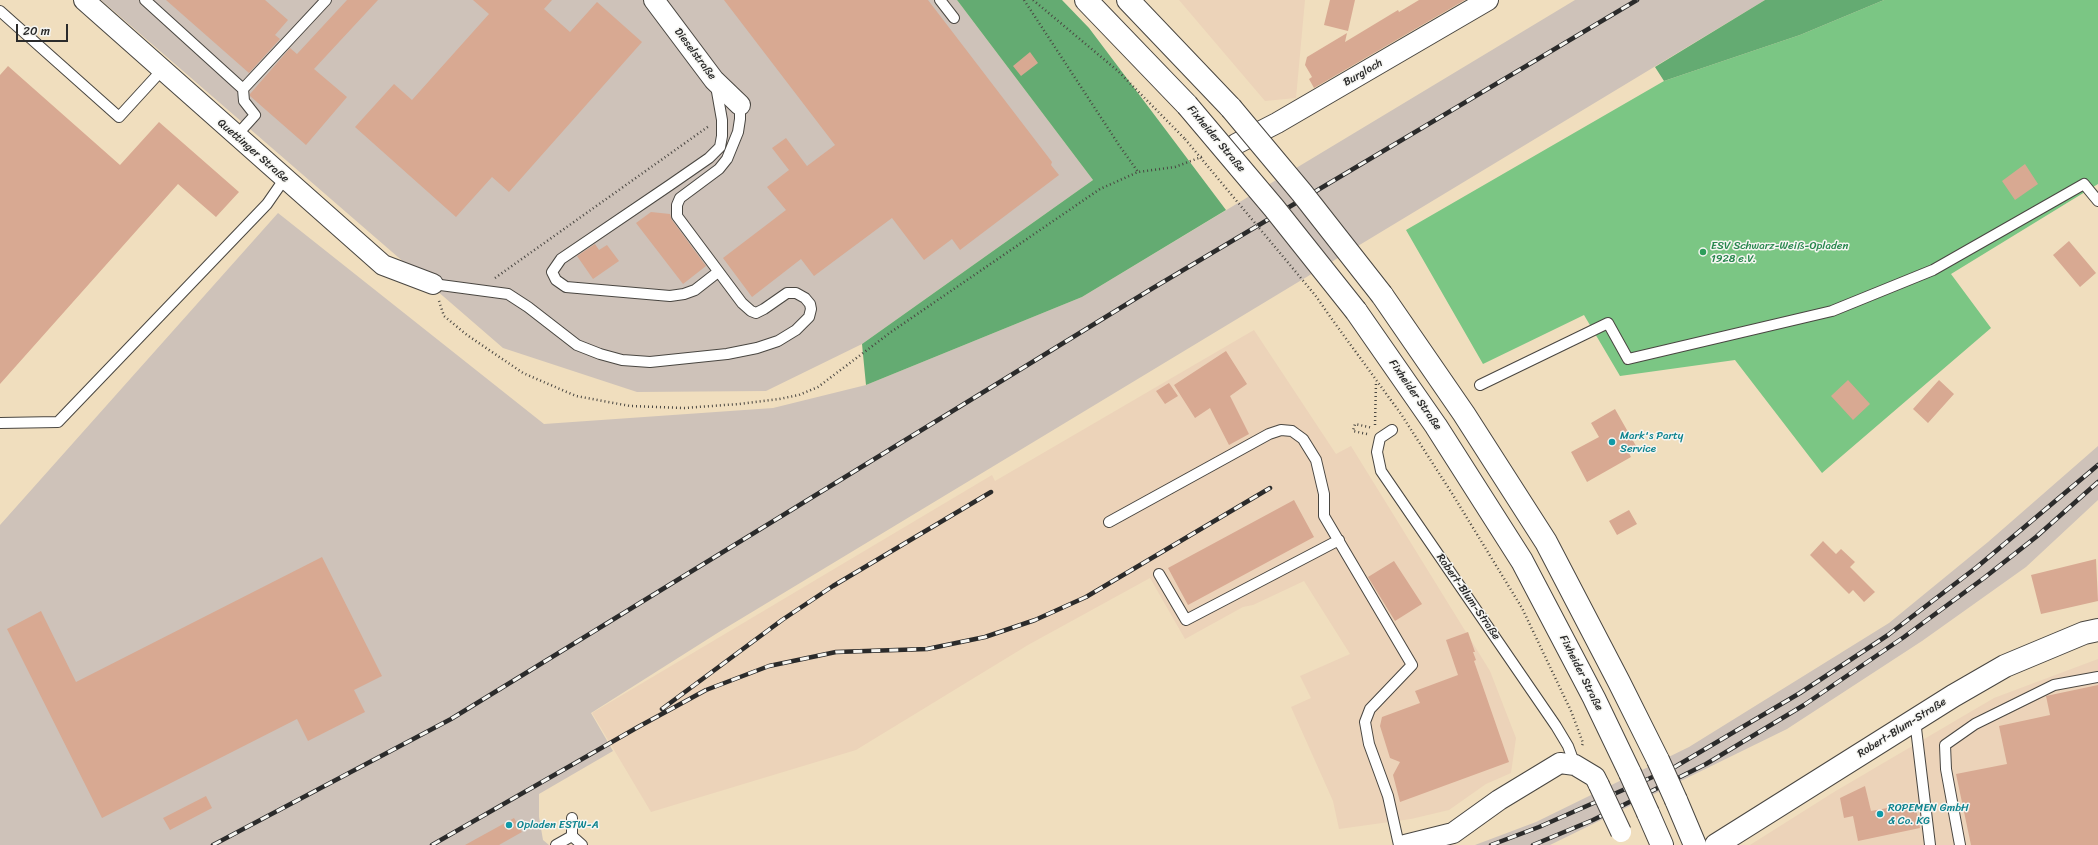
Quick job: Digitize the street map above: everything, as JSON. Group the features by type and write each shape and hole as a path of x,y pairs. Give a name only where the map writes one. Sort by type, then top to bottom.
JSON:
{"main road":[{"name":"Fixheider Straße","path":"1086,0 1187,106 1274,208 1356,311 1436,426 1522,561 1594,698 1662,845"},
{"path":"1128,0 1230,108 1302,193 1382,295 1464,414 1546,542 1620,682 1658,760 1693,841"},
{"name":"Robert-Blum-Straße","path":"1716,845 1915,720 2005,666 2084,633 2098,630"}],"street":[{"name":"Quettinger Straße","path":"84,0 383,265 433,284"},
{"name":"Dieselstraße","path":"654,0 714,80 740,105"},
{"name":"Burgloch","path":"1236,144 1284,119 1488,0"},
{"path":"1405,845 1453,833 1499,800 1560,763 1575,765 1595,777 1621,839"}],"lane":[{"path":"145,0 243,89 244,101 254,115 236,136"},
{"path":"243,89 326,0"},
{"path":"940,0 954,18"},
{"path":"0,11 120,117 162,70"},
{"path":"714,80 722,120 720,148 709,158 561,259 552,272 556,280 566,287 670,296 684,294 695,290 718,272"},
{"path":"433,284 508,294 528,307 576,345 622,360 650,362 727,354 757,348 778,341 796,330 809,317 811,310 810,304 800,295 792,292 777,299 756,313 750,311 742,303 680,222 676,211 677,205 685,193 718,169 727,159 738,132 740,105"},
{"path":"0,423 58,422 268,204 285,178"},
{"path":"1480,385 1608,323 1628,359 1832,311 1933,270 2084,184 2098,201"},
{"path":"1109,522 1269,434 1281,430 1292,431 1303,439 1316,460 1324,494 1324,516 1412,665 1370,709 1365,722 1369,744 1388,796 1400,845"},
{"path":"1380,438 1392,430"},
{"name":"Robert-Blum-Straße","path":"1380,438 1377,452 1381,471 1556,726 1568,746 1575,765"},
{"path":"1159,574 1186,620 1339,540"},
{"path":"1960,845 1946,770 1945,745 1975,724 2054,685 2098,677"},
{"path":"1915,720 1930,845"},
{"path":"572,818 572,836 582,845"},
{"path":"556,845 572,836"}],"path":[{"path":"1024,0 1138,172"},
{"path":"1033,0 1118,71 1185,139 1334,322 1376,382 1401,414 1522,608 1571,711 1583,743 1575,765"},
{"path":"478,291 710,126 722,120"},
{"path":"433,284 444,316 467,335 523,373 576,396 630,406 684,408 780,399 799,395 818,387 891,332 1100,189 1138,172 1175,167 1209,154"},
{"path":"1376,382 1375,428 1355,424 1353,431 1380,438"}],"shaded area":[{"path":"101,0 957,0 1093,180 862,344 766,391 637,392 503,348"},
{"path":"1179,0 1305,0 1296,98 1265,101"},
{"path":"1575,0 1765,0 719,632 591,713 613,751 539,794 539,817 543,840 549,845 0,845 0,525 278,213 544,424 773,408 866,385 1082,297"},
{"path":"1254,330 1336,454 1351,446 1490,671 1516,738 1511,773 1486,784 1449,810 1411,819 1339,829 1333,801 1291,707 1311,698 1300,676 1350,654 1304,581 1253,605 1243,607 1185,639 1150,578 1028,645 856,750 651,812 592,713 992,475 995,481"},
{"path":"2098,446 2098,500 2026,567 1922,641 1787,729 1550,845 1475,845 1536,822 1689,747 1889,623 1988,542"},
{"path":"2098,659 2098,845 1750,845 1834,792 1994,698"}],"green space":[{"path":"957,0 1062,0 1089,28 1226,210 1082,297 866,385 862,344 1093,180"},
{"path":"1765,0 1884,0 1800,35 1664,81 1655,67"},
{"name":"ESV Schwarz-Weiß-Opladen 1928 e.V.","path":"1884,0 2098,0 2098,184 1951,274 1991,328 1822,473 1735,360 1620,376 1584,315 1483,364 1406,230 1664,81 1800,35"}],"building":[{"path":"166,0 265,0 288,20 275,35 280,39 249,73"},
{"path":"347,0 378,0 314,69 347,97 306,145 250,96 250,94 290,48 297,54"},
{"path":"473,0 552,0 544,9 570,32 597,2 642,42 509,192 492,177 456,217 355,127 394,84 412,100 489,14"},
{"path":"724,0 928,0 1052,162 1051,165 1059,175 960,250 952,239 924,260 892,218 814,276 801,259 752,297 723,258 786,210 767,187 789,170 772,148 786,138 807,166 835,145"},
{"path":"1330,0 1355,0 1348,31 1324,25"},
{"path":"1419,0 1465,0 1314,88 1309,79 1312,77 1305,65 1307,57 1347,33 1345,42 1398,10 1399,12"},
{"path":"1030,52 1038,63 1021,76 1013,66"},
{"path":"8,66 120,165 159,122 239,192 216,217 178,184 0,384 0,75"},
{"path":"2025,164 2038,184 2015,200 2002,181"},
{"path":"651,212 670,214 672,220 706,266 683,284 636,223"},
{"path":"2069,241 2096,273 2080,287 2053,255"},
{"path":"595,244 599,250 607,245 619,261 593,279 577,256"},
{"path":"1226,351 1247,384 1230,396 1249,434 1229,445 1210,408 1195,418 1174,385"},
{"path":"1848,380 1870,404 1853,420 1831,396"},
{"path":"1939,380 1954,394 1928,423 1913,409"},
{"path":"1169,383 1178,396 1165,404 1156,391"},
{"name":"Mark's Party Service","path":"1615,409 1636,446 1628,451 1631,457 1587,482 1571,452 1599,437 1591,423"},
{"path":"1294,500 1314,537 1188,605 1168,568"},
{"path":"1629,510 1637,524 1617,535 1609,521"},
{"path":"1823,541 1836,554 1841,549 1855,562 1850,567 1875,592 1864,602 1853,590 1849,594 1810,555"},
{"path":"322,557 382,676 354,690 365,712 308,741 297,719 102,818 7,629 41,611 76,682"},
{"path":"2096,559 2098,601 2041,614 2031,575"},
{"path":"1394,561 1422,604 1395,621 1368,577"},
{"path":"1468,632 1475,652 1473,652 1476,660 1474,661 1509,762 1400,802 1393,775 1400,762 1390,758 1380,726 1382,717 1420,703 1415,691 1458,675 1446,640"},
{"path":"2098,685 2098,845 1971,845 1956,774 2007,764 1999,726 2050,715 2046,696"},
{"name":"ROPEMEN GmbH & Co. KG","path":"1865,786 1871,811 1915,803 1920,828 1858,841 1853,816 1844,818 1840,798"},
{"path":"206,796 212,808 170,830 163,818"},
{"name":"Opladen ESTW-A","path":"514,818 522,832 499,845 465,845"}],"railway":[{"path":"213,845 451,719 1148,291 1637,0"},
{"path":"1491,845 1539,827 1673,768 1800,693 1888,635 1977,567 2098,465"},
{"path":"1533,845 1593,820 1706,764 1804,705 1904,637 1984,578 2036,537 2098,482"},
{"path":"432,845 638,727 706,690 769,666 836,652 927,649 985,637 1035,620 1086,597 1270,488"},
{"path":"662,709 782,620 833,586 991,492"}],"place":[{"name":"ESV Schwarz-Weiß-Opladen 1928 e.V.","path":"1703,252"},
{"name":"Mark's Party Service","path":"1612,442"},
{"name":"ROPEMEN GmbH & Co. KG","path":"1880,814"},
{"name":"Opladen ESTW-A","path":"509,825"}]}
